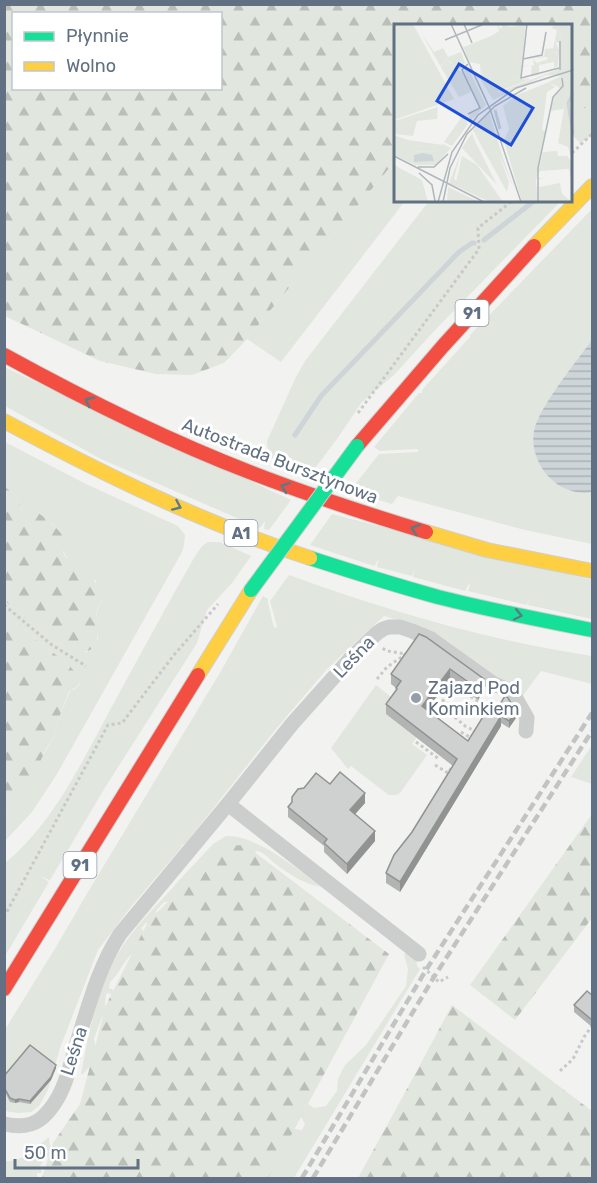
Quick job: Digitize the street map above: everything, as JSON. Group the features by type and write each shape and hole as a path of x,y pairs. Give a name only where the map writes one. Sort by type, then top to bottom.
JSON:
{"main road":[{"name":"91","path":"4,989 251,590 315,501 357,446 425,366 592,186"},
{"name":"Autostrada Bursztynowa","path":"4,355 142,427 290,489 360,513 470,545 592,571"},
{"name":"A1","path":"4,421 45,444 124,482 219,524 311,558 461,602 592,630"}],"street":[{"name":"Leśna","path":"4,1124 28,1125 42,1118 52,1107 64,1083 100,972 113,944 292,724 377,633 389,627 400,627 431,639 516,697 527,718 526,731"},
{"path":"228,804 419,954"}],"path":[{"path":"573,152 592,134"},
{"path":"355,417 479,249 478,228 511,202"},
{"path":"4,917 108,725 122,723 174,655 219,602"},
{"path":"4,605 52,645 86,666"},
{"path":"369,640 387,651 406,654 387,667 377,679"},
{"path":"465,747 475,731 465,726 442,706 443,700 447,693 454,689 481,703"},
{"path":"460,732 471,738"},
{"path":"416,742 440,759"},
{"path":"435,765 448,773 454,764"},
{"path":"419,954 420,964 439,982 448,977"},
{"path":"560,1071 573,1059 592,1026"}],"green space":[{"path":"4,5 592,5 592,106 573,112 573,24 394,24 394,162 247,339 224,363 192,375 156,374 100,361 5,316"},
{"path":"592,106 592,136 580,143 573,136 573,112"},
{"path":"394,162 394,202 404,202 281,362 247,339"},
{"path":"428,202 560,202 394,375 362,402 309,476 272,458 268,453 267,441 305,361"},
{"path":"592,209 592,544 525,530 398,496 392,504 350,491 379,454 418,452 418,449 380,451 374,447 419,393 422,393 422,390 470,338 470,335"},
{"path":"4,367 291,500 269,530 264,529 265,521 260,528 101,459 5,406"},
{"path":"5,442 86,484 178,526 185,535 182,552 57,774 32,812 5,841 5,814 18,799 55,735 57,723 70,691 80,684 66,662 37,641 5,612 5,601 56,643 71,652 87,652 98,640 97,634 100,627 97,614 102,602 96,588 96,581 81,564 69,560 62,550 66,541 52,523 35,518 34,529 31,531 28,529 18,500 5,487"},
{"path":"5,487 18,500 28,529 31,531 34,529 36,514 45,518 65,538 66,544 62,550 64,555 85,567 94,579 102,602 97,611 100,627 95,647 83,652 67,650 5,601"},
{"path":"332,514 592,580 592,619 528,605 529,598 527,605 468,591 469,584 465,591 413,577 414,569 412,576 377,567 378,559 374,566 310,545"},
{"path":"208,542 220,542 251,556 232,583 207,610 197,643 106,786 50,880 40,876 49,882 5,956 5,863 22,848 65,792 194,558 202,546"},
{"path":"289,575 363,601 438,623 515,642 592,656 592,684 541,671 516,705 420,627 384,616 327,669 130,908 98,950 60,1048 48,1090 39,1106 31,1112 5,1111 4,1031 221,671 263,596 268,599 274,628 277,627 270,601"},
{"path":"5,612 37,641 66,662 81,679 77,686 69,691 55,735 33,777 5,814"},
{"path":"376,685 396,701 417,737 412,744 427,755 400,793 396,795 389,795 351,766 348,769 331,748"},
{"path":"592,745 592,784 571,777"},
{"path":"592,814 592,918 515,1020 470,985"},
{"path":"226,836 238,837 263,847 322,887 296,878 257,851 177,901 164,902 156,911 159,921 155,925 146,923 141,928 146,934 144,938 110,982 109,988 116,991 115,999 109,993 106,994 105,1005 110,1012 102,1017 94,1039 97,1052 95,1060 81,1074 97,1004 106,977 118,954 151,911 213,844"},
{"path":"245,845 389,954 268,1178 42,1178 53,1143 80,1104 106,1005 148,922 222,846"},
{"path":"408,950 416,959 420,969 294,1178 260,1178 288,1128 302,1130 305,1124 295,1106 301,1099 314,1108 326,1106 337,1091 338,1079 345,1065 366,1045 406,986 408,969 404,955"},
{"path":"452,1005 592,1111 592,1178 358,1178"},
{"path":"49,1137 51,1155 44,1159 40,1166 42,1173 37,1173 37,1178 5,1178 5,1161 23,1157"}],"shaded area":[{"path":"592,340 592,492 581,493 559,485 550,478 536,456 533,437 537,421 543,410"}],"building":[{"path":"419,634 484,679 478,689 450,669 422,706 468,741 489,707 501,716 400,882 386,873 394,855 412,832 457,759 386,704 401,681 391,674"},
{"path":"505,696 516,711 509,721 495,712"},
{"path":"340,772 365,793 350,810 375,831 347,864 324,843 327,839 288,807 298,789 304,788 316,773 330,784"},
{"path":"587,991 592,995 592,1020 574,1005"},
{"path":"30,1045 56,1065 51,1077 30,1101 15,1100 10,1098 4,1087 4,1076"}],"waterway":[{"path":"484,240 533,202"},
{"path":"295,435 321,396 459,252 474,243"}],"railway":[{"path":"302,1178 426,970 592,713"},
{"path":"313,1178 434,977 592,731"}],"traffic: fast":[{"path":"251,590 357,446"},
{"path":"310,558 438,597 592,630"}],"traffic: slow":[{"path":"534,246 592,186"},
{"path":"4,421 154,496 231,529 310,558"},
{"path":"426,532 487,550 592,571"},
{"path":"198,675 251,590"}],"traffic: jam":[{"path":"357,446 443,346 534,246"},
{"path":"4,355 188,447 317,497 426,532"},
{"path":"4,989 198,675"}],"place":[{"name":"Zajazd Pod Kominkiem","path":"416,698"}]}
